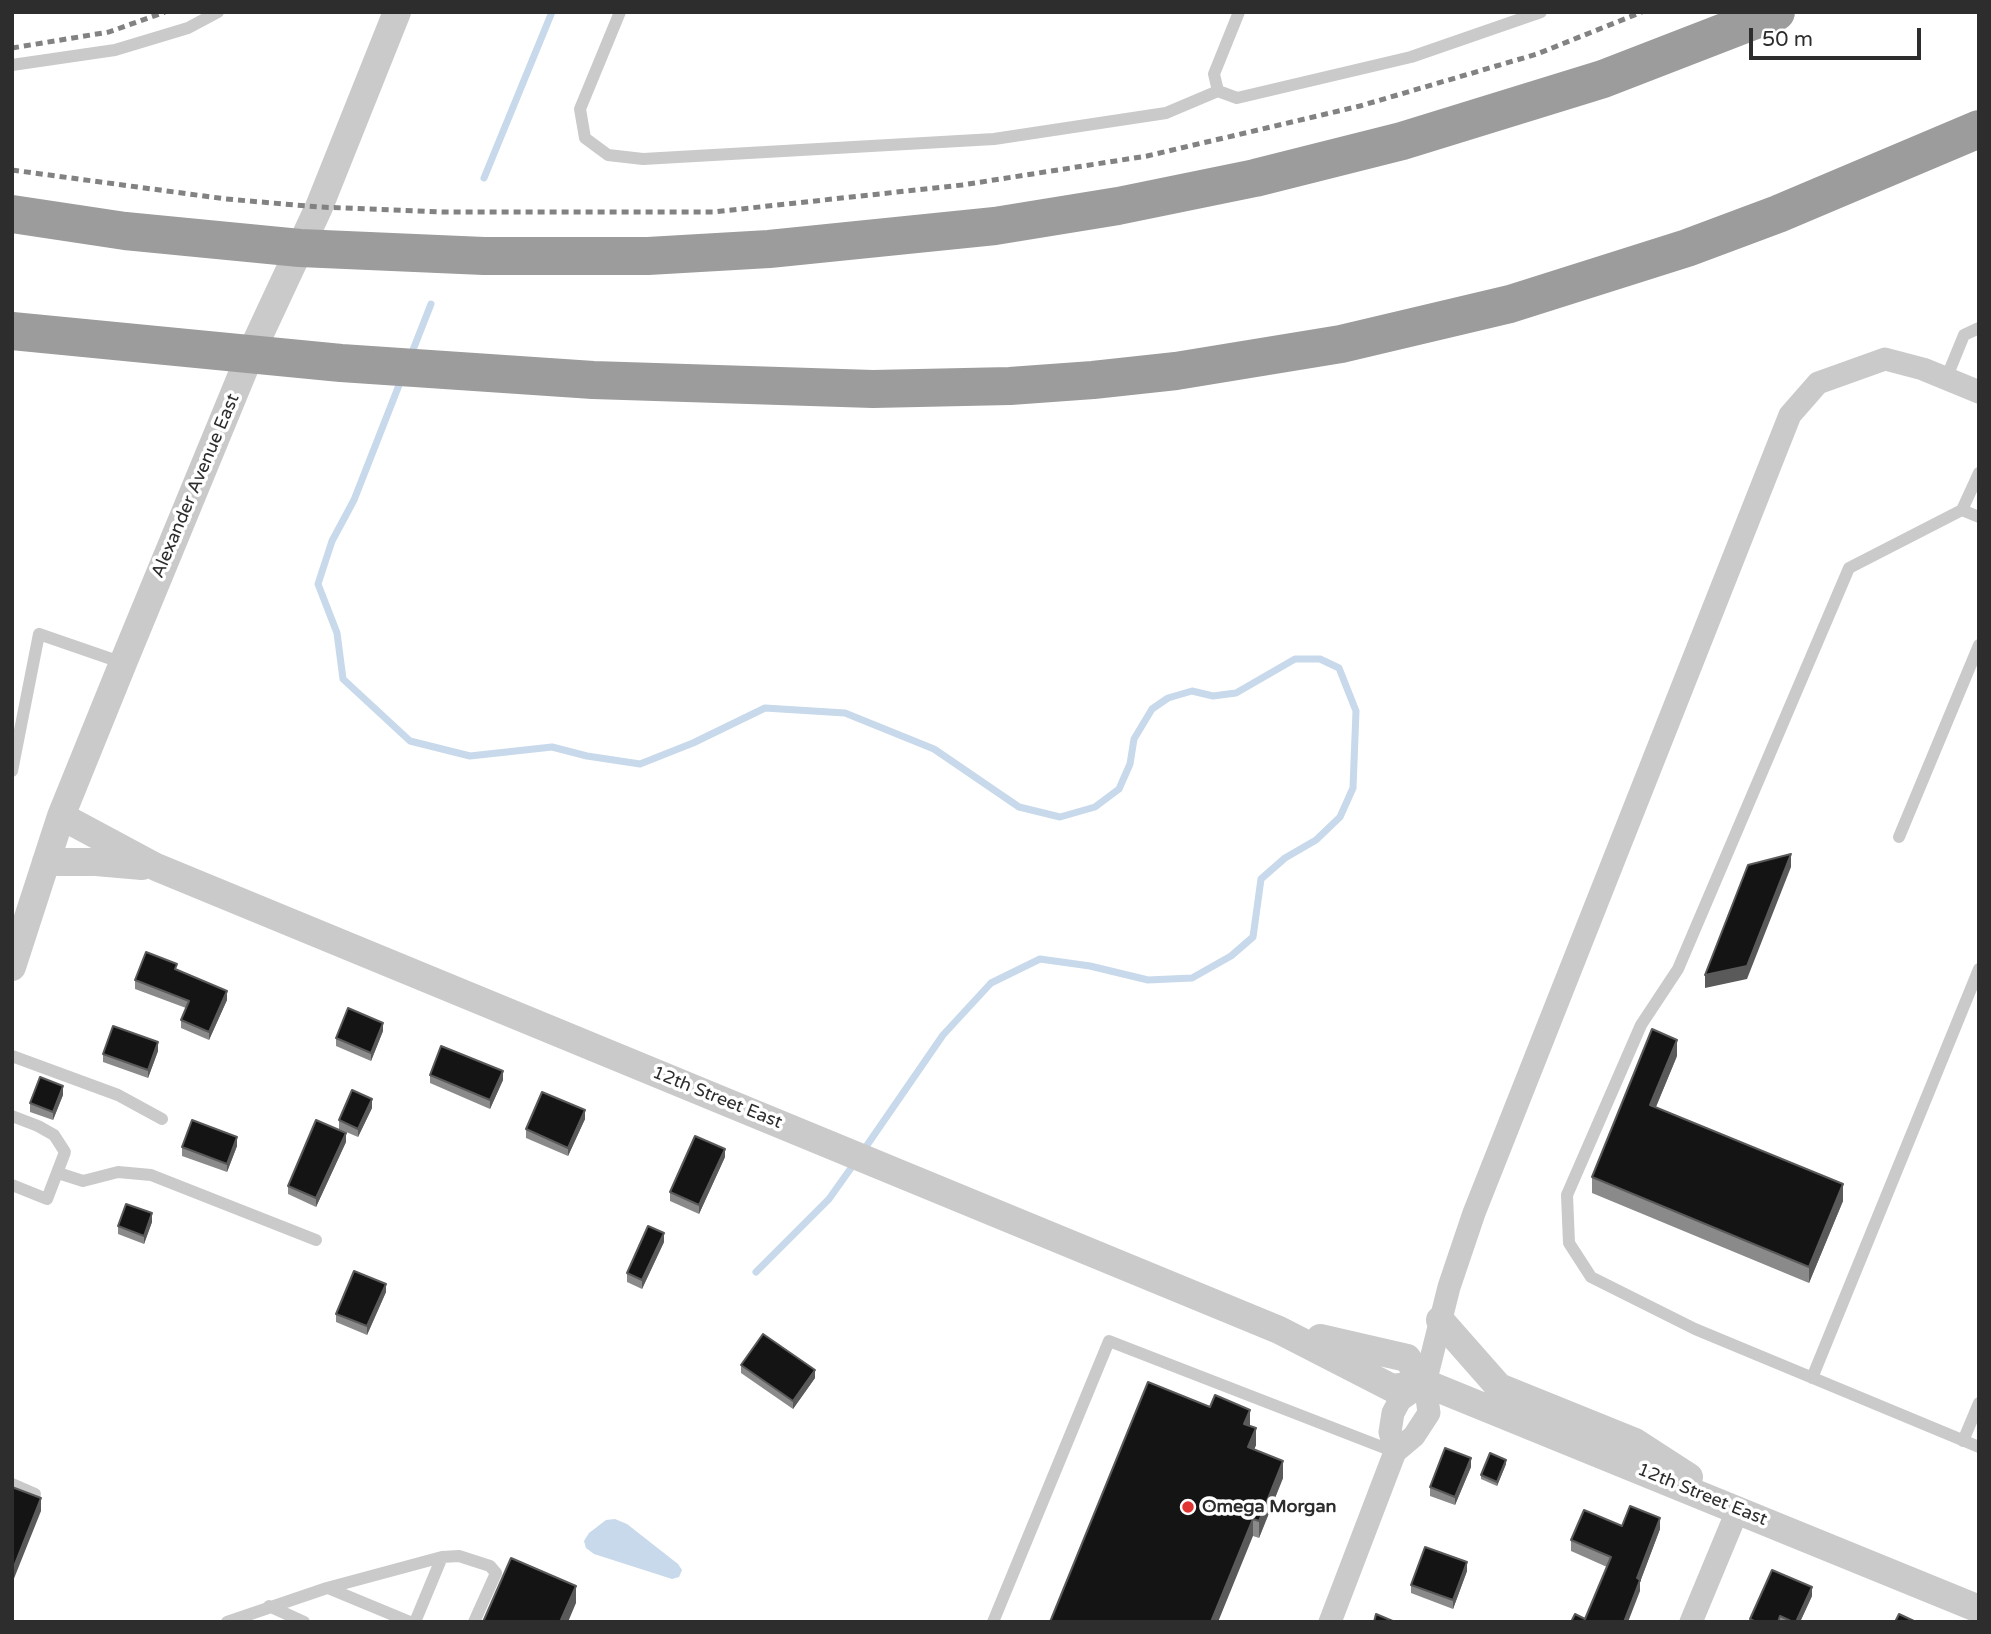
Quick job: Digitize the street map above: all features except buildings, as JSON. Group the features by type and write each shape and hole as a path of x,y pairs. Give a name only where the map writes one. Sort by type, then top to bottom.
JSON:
{"highway":[{"path":"12,214 125,231 300,248 484,256 648,256 769,249 1008,224 1118,206 1255,178 1402,141 1603,79 1776,12"},
{"path":"12,331 250,355 471,373 715,385 926,389 1093,380 1259,359 1426,326 1594,279 1779,214 1979,129"}],"street":[{"name":"Alexander Avenue East","path":"12,967 61,816 122,663 250,355 318,207 397,12"},
{"path":"1330,1622 1395,1452 1414,1436 1429,1413 1425,1383 1440,1320 1474,1213 1790,415 1818,383 1885,359 1923,369 1979,392"},
{"name":"12th Street East","path":"61,816 156,867 1279,1330 1392,1388 1425,1383 1979,1609"},
{"name":"12th Street East","path":"46,862 96,862 156,867"},
{"path":"1440,1320 1499,1387 1635,1442 1738,1509 1691,1622"},
{"path":"1395,1452 1390,1432 1394,1413 1400,1400 1425,1383"}],"lane":[{"path":"12,65 115,50 188,28 218,12"},
{"path":"620,12 580,109 585,138 608,155 643,159 993,139 1166,113 1218,91 1237,98 1411,57 1541,12"},
{"path":"1218,91 1214,74 1239,12"},
{"path":"1946,379 1964,335 1979,328"},
{"path":"1979,473 1962,510 1850,569 1678,969 1641,1025 1567,1195 1569,1243 1591,1277 1695,1329 1979,1447"},
{"path":"1962,510 1979,517"},
{"path":"12,771 39,634 122,663"},
{"path":"1899,837 1979,645"},
{"path":"1812,1378 1979,969"},
{"path":"12,1056 118,1095 162,1119"},
{"path":"12,1116 54,1135 65,1152 47,1199 12,1185"},
{"path":"58,1173 83,1181 118,1172 151,1175 316,1240"},
{"path":"993,1622 1108,1341 1395,1452"},
{"path":"1963,1441 1979,1403"},
{"path":"12,1484 36,1494"},
{"path":"227,1622 327,1588 442,1557 459,1556 491,1566 496,1573 474,1622"},
{"path":"327,1588 412,1622 442,1557"},
{"path":"269,1606 304,1622"}],"water":[{"path":"615,1519 627,1524 678,1564 682,1570 679,1577 672,1579 594,1554 586,1548 584,1541 589,1533 606,1520"}],"waterway":[{"path":"484,178 552,12"},
{"path":"411,355 431,304"},
{"path":"401,380 354,500 332,541 318,584 337,633 343,679 410,741 470,756 552,747 587,756 640,764 693,743 765,708 845,713 934,749 1019,807 1060,817 1095,807 1119,789 1130,764 1134,739 1152,709 1168,698 1192,691 1213,696 1236,693 1295,659 1320,659 1339,668 1356,711 1353,788 1340,817 1316,840 1285,858 1261,879 1253,937 1231,956 1192,978 1148,980 1090,966 1040,959 991,983 943,1035 863,1151"},
{"path":"756,1272 829,1199 856,1161"}],"railway":[{"path":"12,48 109,32 165,12"},
{"path":"12,170 226,199 319,207 443,212 713,212 962,185 1147,156 1360,106 1537,54 1642,12"}],"place":[{"name":"Omega Morgan","path":"1188,1507"}]}
